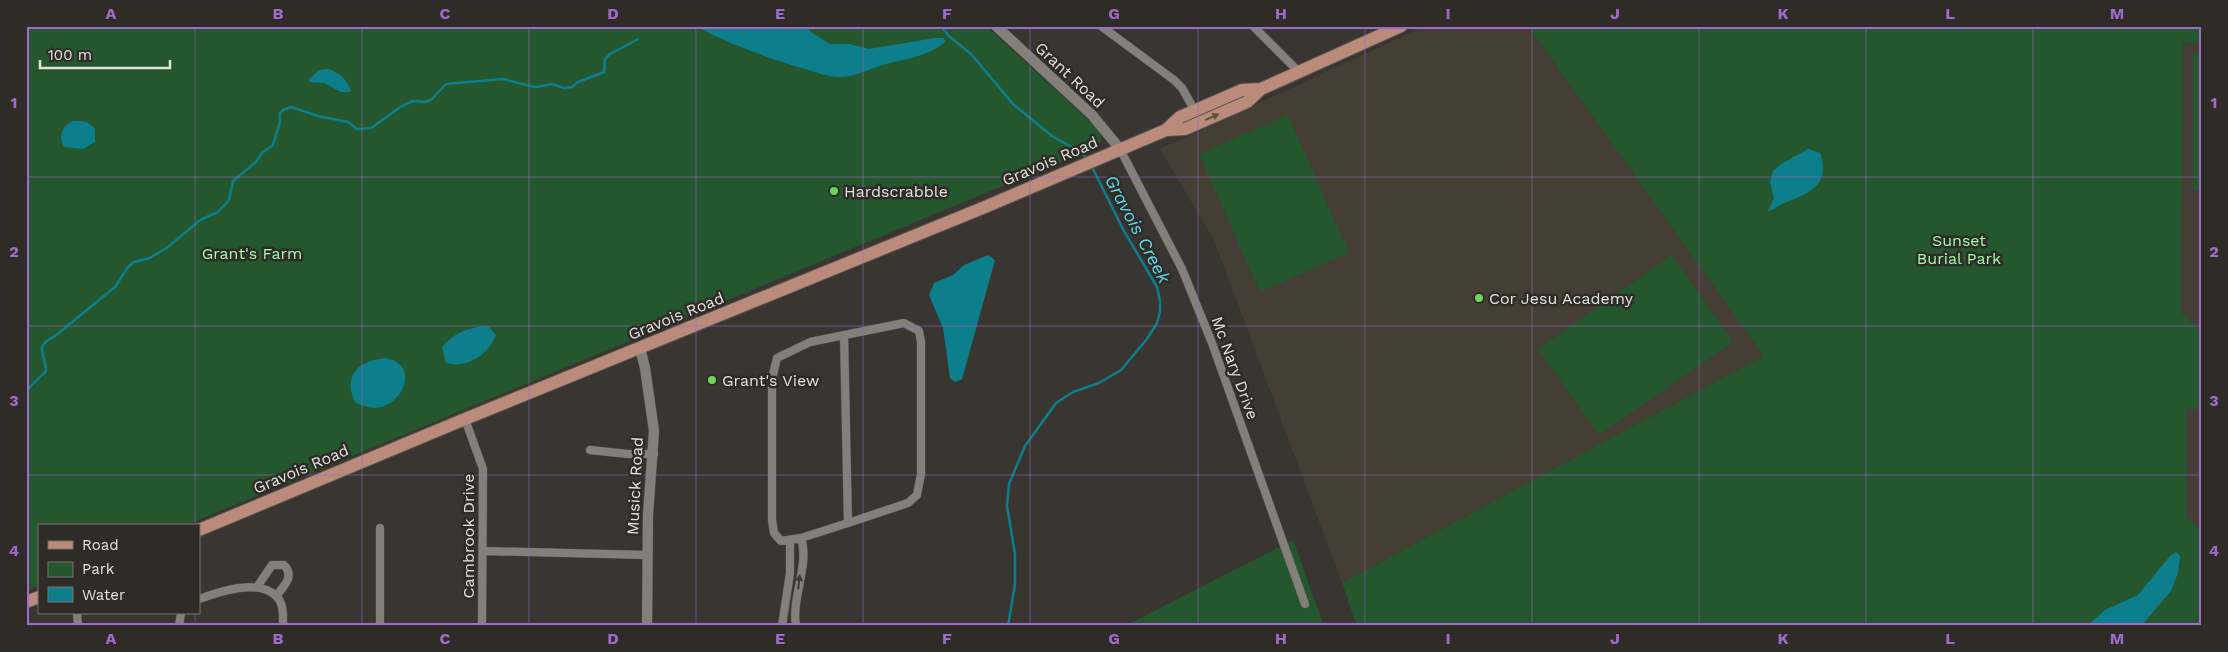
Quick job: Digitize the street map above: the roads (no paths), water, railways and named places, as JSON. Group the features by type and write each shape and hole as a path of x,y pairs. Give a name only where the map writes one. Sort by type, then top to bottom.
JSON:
{"main road":[{"name":"Gravois Road","path":"200,530 1166,130 1194,125 1247,102 1261,89 1401,26"},
{"name":"Gravois Road","path":"1166,130 1180,117 1242,90 1261,89"},
{"path":"26,602 38,597"}],"street":[{"name":"Grant Road","path":"996,26 1092,115 1120,149"},
{"path":"1101,26 1174,80 1182,88 1195,111"},
{"path":"1252,26 1299,72"},
{"name":"Mc Nary Drive","path":"1120,149 1194,296 1305,604"},
{"path":"904,323 919,331 921,342 921,474 917,495 908,503 848,523 790,540 781,541 774,533 772,520 772,379 775,365 777,358 810,342 904,323"},
{"path":"844,335 848,523"},
{"name":"Musick Road","path":"640,348 651,408 654,454 648,515 647,626"},
{"name":"Cambrook Drive","path":"465,419 483,469 482,626"},
{"path":"590,450 628,454 654,454"},
{"path":"380,528 380,626"},
{"path":"796,626 795,612 803,553 801,538"},
{"path":"782,626 790,573 790,540"},
{"path":"483,551 647,555"},
{"path":"259,587 272,565 284,565 289,573 289,579 276,596"},
{"path":"200,599 242,588 259,587 276,596 283,612 283,626"}],"water":[{"path":"695,26 807,26 811,32 830,44 850,44 869,49 935,38 943,38 946,41 941,46 920,55 846,77 835,77 765,56"},
{"path":"327,69 342,77 348,83 351,91 343,92 327,84 310,82 309,79 319,70"},
{"path":"73,121 90,124 95,129 95,142 83,149 64,147 61,139 62,132 66,125"},
{"path":"1808,149 1820,153 1823,173 1820,181 1808,192 1768,211 1774,198 1770,182 1773,171 1781,164"},
{"path":"988,255 995,260 962,379 955,382 950,378 943,328 929,295 934,283 953,275 964,265"},
{"path":"488,326 496,335 488,349 469,362 462,364 446,363 442,347 447,342 463,331"},
{"path":"385,358 396,362 403,368 405,376 400,393 385,406 375,408 356,403 351,392 351,380 356,370 368,362"},
{"path":"2176,552 2180,556 2178,573 2171,591 2141,626 2087,626 2105,610 2138,595 2170,556"}],"waterway":[{"name":"Gravois Creek","path":"941,26 949,36 972,55 1013,104 1052,136 1087,158"},
{"path":"26,391 46,371 42,347 48,340 115,287 128,267 134,262 150,258 168,247 200,220 218,212 229,200 233,181 273,145 280,122 280,113 283,110 291,107 318,116 348,122 357,129 371,128 402,106 413,101 425,102 431,100 446,84 503,79 536,87 552,84 564,88 572,87 578,82 604,72 605,59 610,54 638,39"},
{"name":"Gravois Creek","path":"1008,626 1015,584 1015,554 1007,506 1009,484 1025,446 1056,403 1073,392 1099,383 1121,370 1147,339 1157,323 1160,312 1157,287 1124,231 1092,167"}],"place":[{"name":"Hardscrabble","path":"834,191"},
{"name":"Cor Jesu Academy","path":"1479,298"},
{"name":"Grant's View","path":"712,380"}],"park label":[{"name":"Sunset Burial Park","path":"1959,249"},
{"name":"Grant's Farm","path":"252,253"}]}
